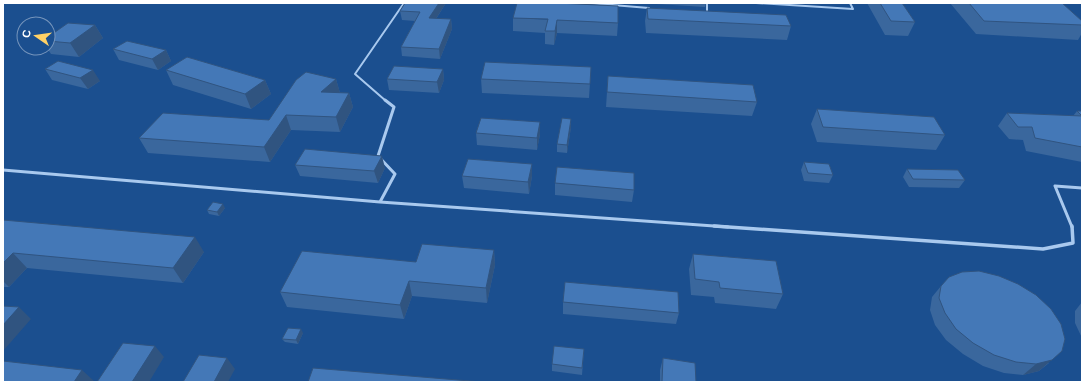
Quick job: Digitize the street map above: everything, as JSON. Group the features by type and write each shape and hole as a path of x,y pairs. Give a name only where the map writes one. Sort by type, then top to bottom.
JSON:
{"lane":[{"path":"380,202 395,174 378,156 394,107 355,74 404,3"},
{"path":"588,3 652,8"},
{"path":"700,12 708,12 707,3"},
{"path":"756,3 853,9 850,3"},
{"path":"3,170 380,202 1043,249 1073,243 1072,224 1055,186 1082,188"}],"building":[{"path":"405,3 439,3 429,18 451,19 439,49 401,47 420,12 400,11"},
{"path":"517,3 618,6 618,23 557,20 555,31 545,31 548,19 513,18"},
{"path":"880,3 902,3 915,22 891,21"},
{"path":"969,3 1062,3 1082,21 1082,25 984,21"},
{"path":"647,8 786,15 791,26 648,19"},
{"path":"68,23 95,25 70,43 56,42 56,31"},
{"path":"127,41 166,50 152,59 113,49"},
{"path":"187,57 265,80 245,94 166,70"},
{"path":"58,61 93,70 80,78 45,69"},
{"path":"485,62 591,67 590,84 481,79"},
{"path":"394,66 443,69 437,82 387,79"},
{"path":"306,72 336,79 321,92 349,93 336,117 286,115 264,147 139,138 163,113 269,120 296,80"},
{"path":"608,76 753,85 757,102 607,92"},
{"path":"817,109 934,117 945,135 823,127"},
{"path":"1077,111 1082,111 1082,116"},
{"path":"1007,113 1082,116 1082,147 1035,138 1032,127 1018,127"},
{"path":"481,118 540,122 537,138 476,133"},
{"path":"562,118 571,119 567,145 557,144"},
{"path":"305,149 382,156 374,171 295,165"},
{"path":"468,159 532,164 528,182 462,176"},
{"path":"804,162 829,164 833,175 808,173"},
{"path":"557,167 634,173 634,190 555,183"},
{"path":"907,169 958,170 965,180 913,179"},
{"path":"213,202 223,204 217,212 207,210"},
{"path":"3,220 195,237 173,268 13,253 3,263"},
{"path":"422,244 494,250 486,288 409,281 400,305 280,292 302,251 416,262"},
{"path":"693,254 776,261 783,294 720,288 719,282 695,279"},
{"path":"979,271 999,276 1018,284 1036,295 1051,309 1061,324 1065,339 1062,351 1052,360 1036,364 1016,362 994,355 973,343 956,329 945,313 939,298 941,286 949,277 962,272"},
{"path":"565,282 678,292 679,313 563,302"},
{"path":"3,306 19,307 3,325"},
{"path":"288,328 301,329 296,340 282,339"},
{"path":"123,343 155,346 132,382 97,382"},
{"path":"554,346 584,349 582,368 552,364"},
{"path":"199,355 227,358 214,382 183,382"},
{"path":"663,358 695,363 696,382 662,382"},
{"path":"3,361 82,370 74,382 3,382"},
{"path":"313,368 458,380 482,382 308,382"}]}
